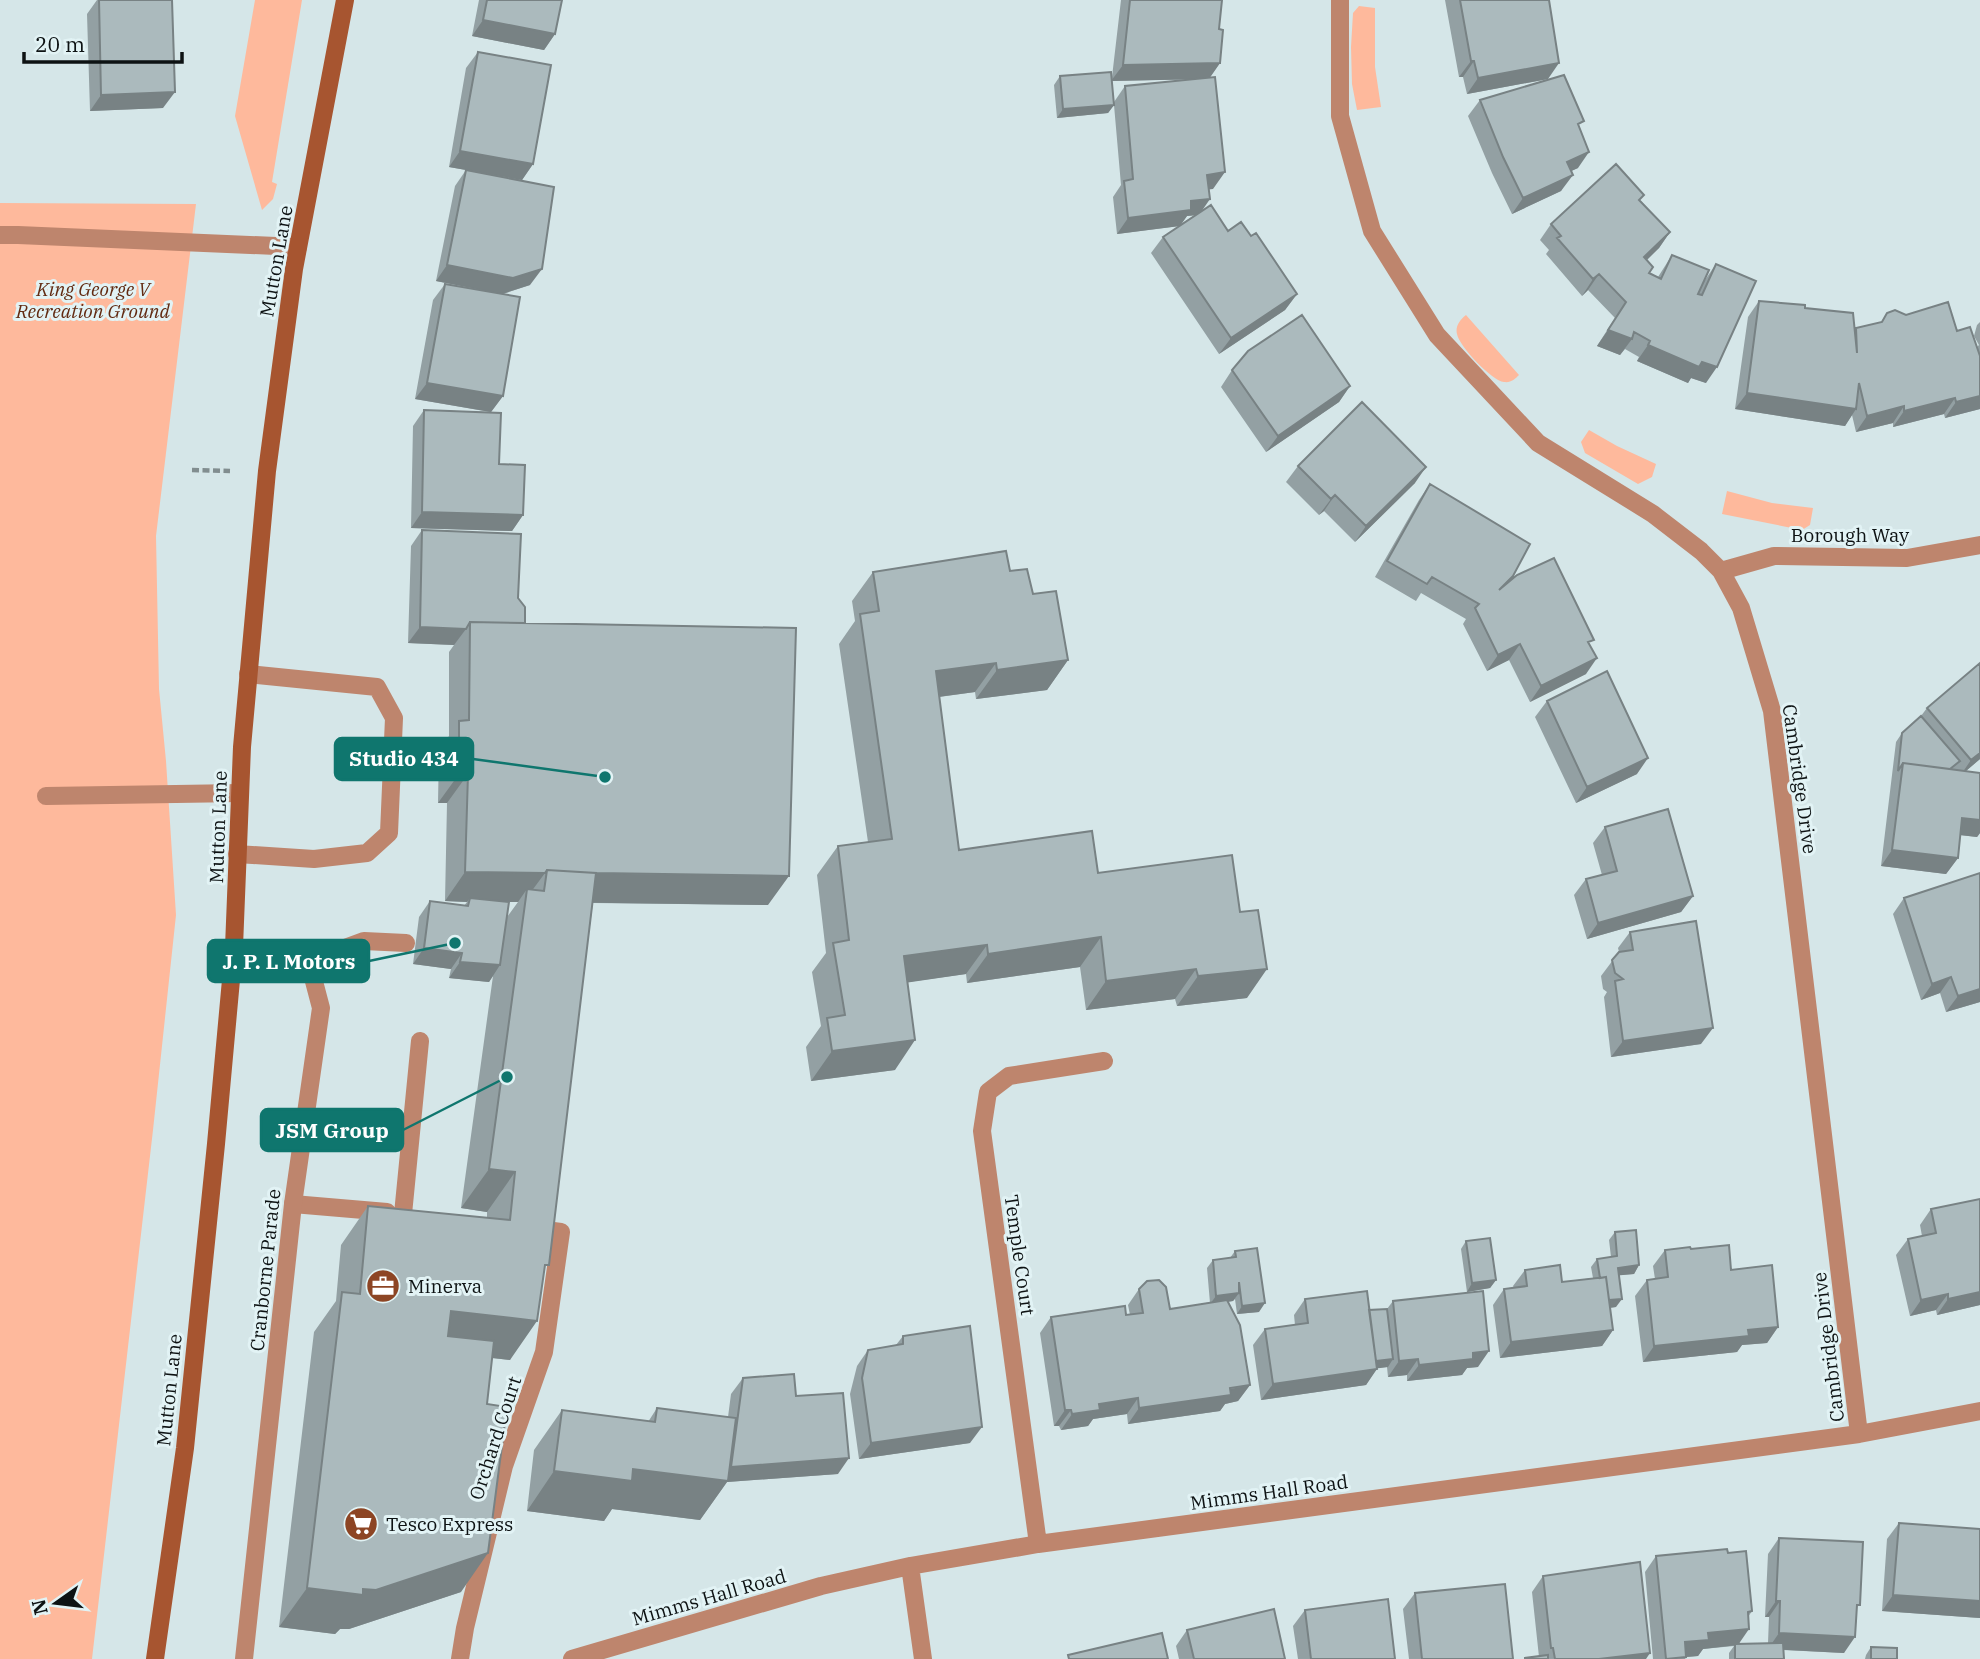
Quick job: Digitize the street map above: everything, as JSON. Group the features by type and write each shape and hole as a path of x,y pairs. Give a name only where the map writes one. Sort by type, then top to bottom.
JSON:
{"main road":[{"name":"Mutton Lane","path":"155,1659 185,1448 234,947 248,674 267,471 298,247 345,0"}],"street":[{"name":"Cambridge Drive","path":"1340,0 1340,117 1372,231 1437,335 1538,443 1653,514 1701,551 1721,571 1741,608 1772,711 1859,1434"},
{"path":"9,235 298,247"},
{"name":"Borough Way","path":"1721,571 1774,556 1907,558 1980,545"},
{"path":"237,855 314,859 367,853 389,833 394,718 377,687 248,674"},
{"path":"46,796 240,793"},
{"path":"234,947 294,956 311,970 345,948 364,941 406,943"},
{"name":"Cranborne Parade","path":"244,1659 293,1204 321,1008 311,970"},
{"path":"293,1204 409,1214 420,1041"},
{"name":"Temple Court","path":"1038,1544 982,1131 988,1092 1009,1076 1104,1061"},
{"name":"Orchard Court","path":"460,1659 504,1466 544,1352 562,1232 519,1227"},
{"name":"Mimms Hall Road","path":"572,1659 821,1586 909,1566 1038,1544 1859,1434 1980,1412"},
{"path":"909,1566 923,1659"}],"path":[{"path":"192,470 236,471"}],"green space":[{"path":"255,0 302,0 272,182 277,184 273,199 262,210 235,116"},
{"path":"1359,6 1375,8 1375,67 1381,107 1357,110 1352,84 1351,47 1353,13"},
{"name":"King George V Recreation Ground","path":"0,203 196,204 156,536 159,689 176,915 92,1659 0,1659"},
{"path":"1466,315 1519,375 1506,382 1484,370 1457,334 1460,321"},
{"path":"1589,430 1656,464 1652,477 1638,484 1585,453 1581,442"},
{"path":"1727,491 1772,503 1813,508 1810,525 1802,530 1722,514"}],"building":[{"path":"99,0 172,0 175,92 101,95"},
{"path":"487,0 562,0 555,34 483,20"},
{"path":"1130,0 1222,0 1220,63 1123,65"},
{"path":"1460,0 1549,0 1559,63 1478,78 1474,61 1471,61"},
{"path":"478,52 551,65 533,164 460,151"},
{"path":"1111,72 1114,105 1063,109 1060,76"},
{"path":"1564,75 1584,121 1578,124 1589,152 1567,162 1573,175 1523,198 1480,100"},
{"path":"1215,77 1225,172 1207,175 1210,199 1191,201 1191,210 1128,218 1124,181 1133,179 1125,86"},
{"path":"1616,164 1644,195 1639,200 1670,232 1644,257 1653,267 1649,273 1661,279 1672,255 1709,270 1698,294 1702,295 1716,264 1756,281 1717,367 1702,362 1699,367 1648,345 1650,341 1634,332 1632,339 1608,330 1626,302 1599,274 1593,279 1557,238 1561,236 1551,224"},
{"path":"466,170 554,187 542,269 513,278 447,265"},
{"path":"1211,205 1228,231 1241,222 1251,236 1256,233 1297,294 1231,338 1163,237"},
{"path":"445,284 520,297 503,396 427,383"},
{"path":"1759,301 1853,313 1857,353 1856,328 1882,322 1887,313 1895,310 1906,315 1948,302 1957,331 1970,327 1980,356 1980,396 1956,402 1955,398 1904,411 1904,406 1867,416 1859,383 1856,409 1747,393"},
{"path":"1302,315 1350,386 1278,436 1232,370 1248,351"},
{"path":"1362,402 1426,467 1366,526 1335,495 1331,499 1298,466"},
{"path":"424,410 501,413 499,464 525,465 523,515 422,512"},
{"path":"1430,484 1530,544 1513,576 1499,590 1517,575 1554,558 1594,640 1588,642 1597,658 1541,686 1520,644 1498,655 1475,608 1479,604 1432,577 1427,584 1387,561"},
{"path":"422,530 521,534 518,598 525,607 525,623 470,622 466,629 420,627"},
{"path":"1006,551 1010,571 1027,569 1033,594 1056,591 1068,660 997,670 996,663 936,671 959,850 1092,831 1098,873 1232,855 1240,912 1258,910 1267,969 1198,976 1196,969 1106,981 1101,937 988,954 987,945 904,956 915,1040 832,1051 827,1018 845,1015 833,943 849,940 838,846 892,839 860,614 879,611 873,572"},
{"path":"470,622 796,628 789,876 547,870 545,873 465,872 468,774 459,774 459,721 469,720"},
{"path":"1980,663 1980,753 1971,760 1927,708"},
{"path":"1607,671 1648,758 1587,787 1547,701"},
{"path":"1921,716 1960,761 1950,769 1903,763 1898,771 1902,733"},
{"path":"1903,763 1980,773 1980,820 1962,818 1958,858 1892,850"},
{"path":"1668,809 1693,896 1598,923 1586,879 1617,871 1605,827"},
{"path":"547,870 596,873 549,1265 545,1265 537,1321 451,1311 448,1336 494,1341 487,1404 507,1407 488,1553 376,1590 363,1589 363,1595 307,1588 342,1292 360,1294 368,1206 510,1220 515,1172 489,1169 527,889 544,891"},
{"path":"1980,873 1980,989 1958,996 1951,977 1932,984 1904,898"},
{"path":"470,898 509,902 500,965 460,962 462,953 424,948 430,901 468,906"},
{"path":"1696,921 1713,1028 1623,1041 1615,981 1623,979 1615,973 1612,960 1619,952 1633,950 1630,932"},
{"path":"1980,1199 1980,1292 1948,1299 1948,1294 1921,1300 1908,1239 1936,1233 1931,1209"},
{"path":"1636,1230 1639,1265 1618,1268 1622,1299 1609,1300 1606,1277 1600,1278 1597,1259 1617,1256 1615,1232"},
{"path":"1490,1238 1496,1280 1472,1283 1466,1241"},
{"path":"1729,1245 1731,1270 1772,1265 1778,1327 1748,1330 1749,1336 1654,1346 1647,1280 1668,1277 1665,1250"},
{"path":"1257,1248 1265,1303 1242,1306 1239,1282 1239,1293 1216,1296 1213,1260 1236,1257 1235,1251"},
{"path":"1560,1265 1562,1282 1606,1277 1613,1330 1511,1342 1504,1289 1527,1286 1525,1270"},
{"path":"1159,1280 1166,1287 1170,1309 1227,1300 1240,1325 1250,1385 1230,1388 1231,1395 1139,1408 1138,1398 1099,1404 1100,1410 1072,1414 1071,1410 1065,1410 1051,1317 1125,1306 1126,1315 1143,1313 1139,1289 1147,1281"},
{"path":"1367,1291 1377,1369 1273,1384 1265,1329 1308,1323 1305,1299"},
{"path":"1483,1291 1489,1351 1473,1353 1473,1359 1419,1365 1418,1359 1399,1361 1393,1301"},
{"path":"1387,1309 1393,1359 1376,1361 1369,1310"},
{"path":"970,1326 982,1427 871,1443 862,1378 868,1350 903,1344 903,1336"},
{"path":"794,1374 796,1396 843,1393 849,1458 731,1467 743,1378"},
{"path":"657,1408 736,1418 728,1481 633,1469 632,1481 554,1471 562,1410 655,1422"},
{"path":"1899,1523 1980,1529 1980,1601 1893,1595"},
{"path":"1779,1538 1863,1542 1860,1605 1857,1605 1855,1637 1779,1633 1780,1601 1776,1601"},
{"path":"1727,1549 1728,1553 1746,1551 1752,1611 1748,1612 1749,1629 1708,1633 1709,1640 1685,1642 1686,1657 1666,1659 1656,1556"},
{"path":"1640,1562 1650,1653 1599,1659 1555,1659 1551,1648 1543,1576"},
{"path":"1505,1584 1513,1659 1422,1659 1415,1593"},
{"path":"1388,1599 1395,1659 1311,1659 1305,1610"},
{"path":"1274,1609 1285,1659 1194,1659 1187,1630"},
{"path":"1162,1633 1168,1659 1069,1659 1068,1655"},
{"path":"1783,1643 1784,1659 1735,1659 1735,1644"},
{"path":"1871,1647 1897,1648 1897,1659 1871,1659"},
{"path":"1548,1655 1548,1659 1525,1659 1525,1658"}],"place":[{"name":"Studio 434","path":"605,777"},
{"name":"J. P. L Motors","path":"455,943"},
{"name":"JSM Group","path":"507,1077"},
{"name":"Minerva","path":"383,1286"},
{"name":"Tesco Express","path":"361,1524"}]}
